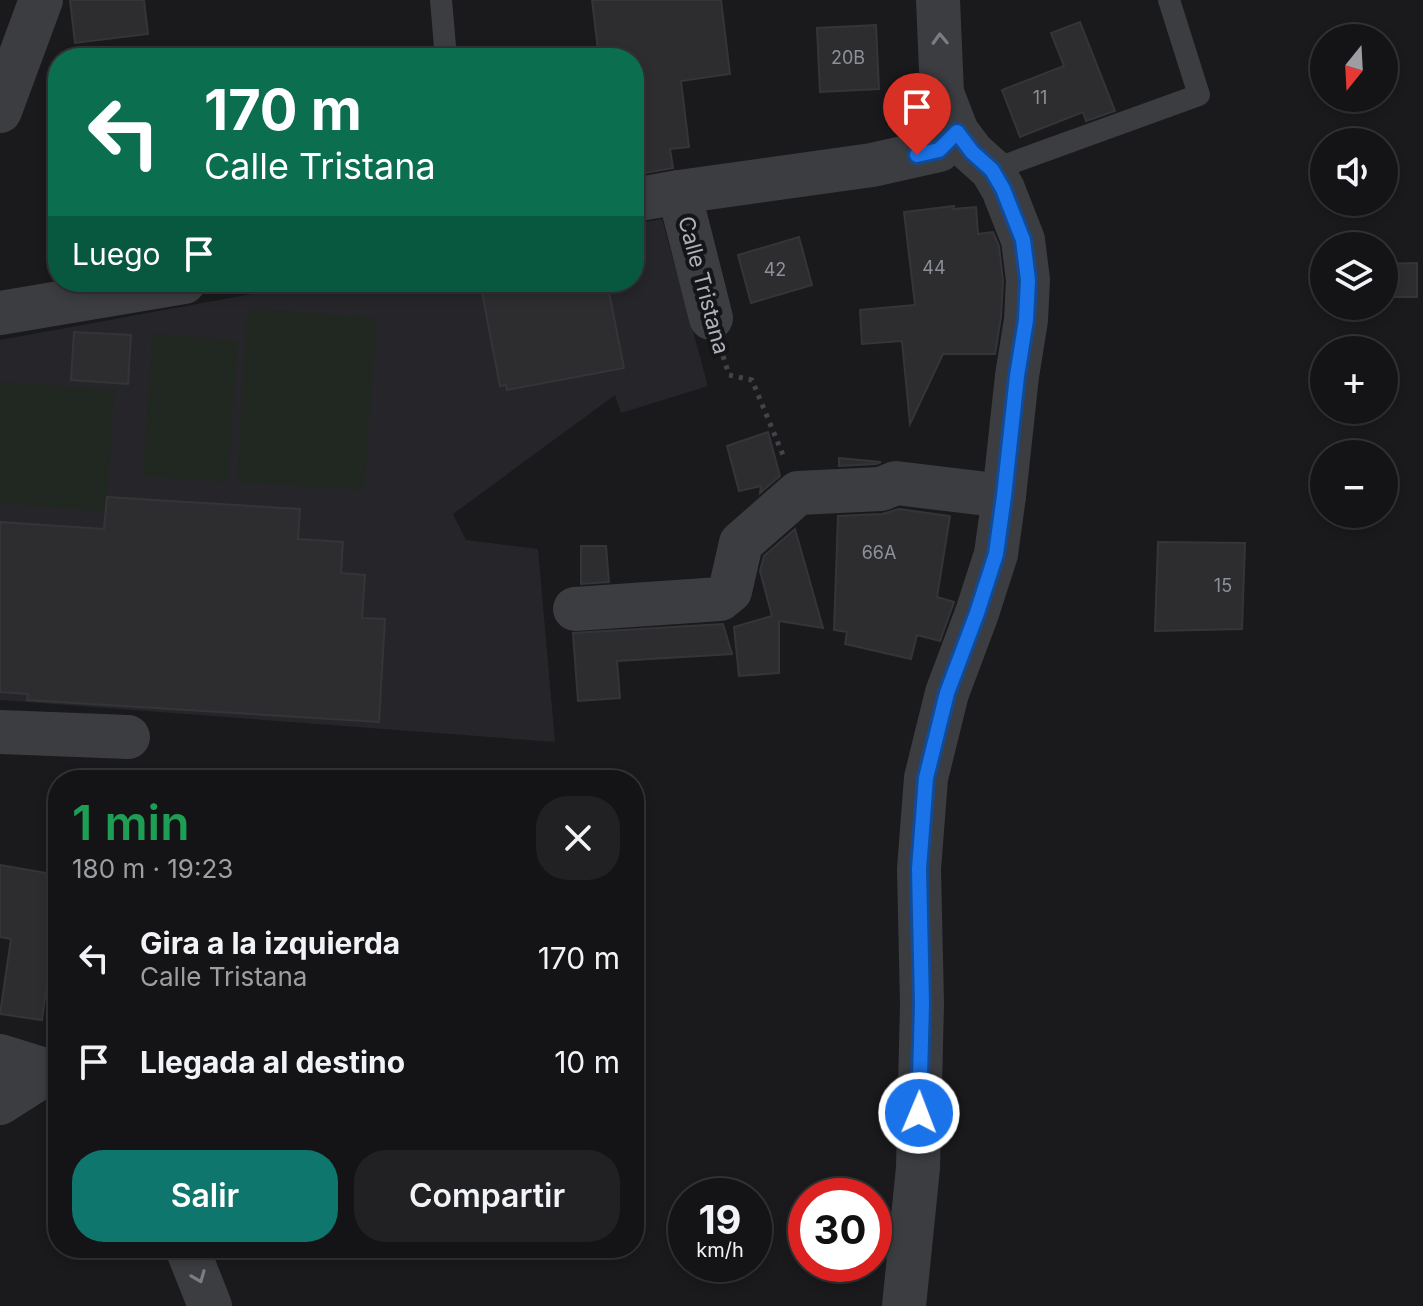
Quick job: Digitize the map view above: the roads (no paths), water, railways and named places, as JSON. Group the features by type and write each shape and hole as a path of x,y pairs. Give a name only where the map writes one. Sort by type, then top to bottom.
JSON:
{"street":[{"path":"0,111 41,0"},
{"path":"904,1306 918,1168 922,1004 919,869 926,778 947,693 996,554 1026,320 1028,280 1023,240 1003,189 992,170 972,152 957,132 942,93 938,0"},
{"name":"Calle Tristana","path":"644,198 872,165 939,150 957,132"},
{"name":"Calle Tristana","path":"679,192 711,318"},
{"path":"0,313 125,292"},
{"path":"575,609 720,599 730,591 741,543 798,493 881,489 896,483 1004,496"},
{"path":"0,732 128,737"},
{"path":"0,1056 48,1068"},
{"path":"0,1103 48,1074"},
{"path":"191,1258 210,1306"}],"lane":[{"path":"441,0 445,48"},
{"path":"992,170 1199,95 1169,0"}]}
